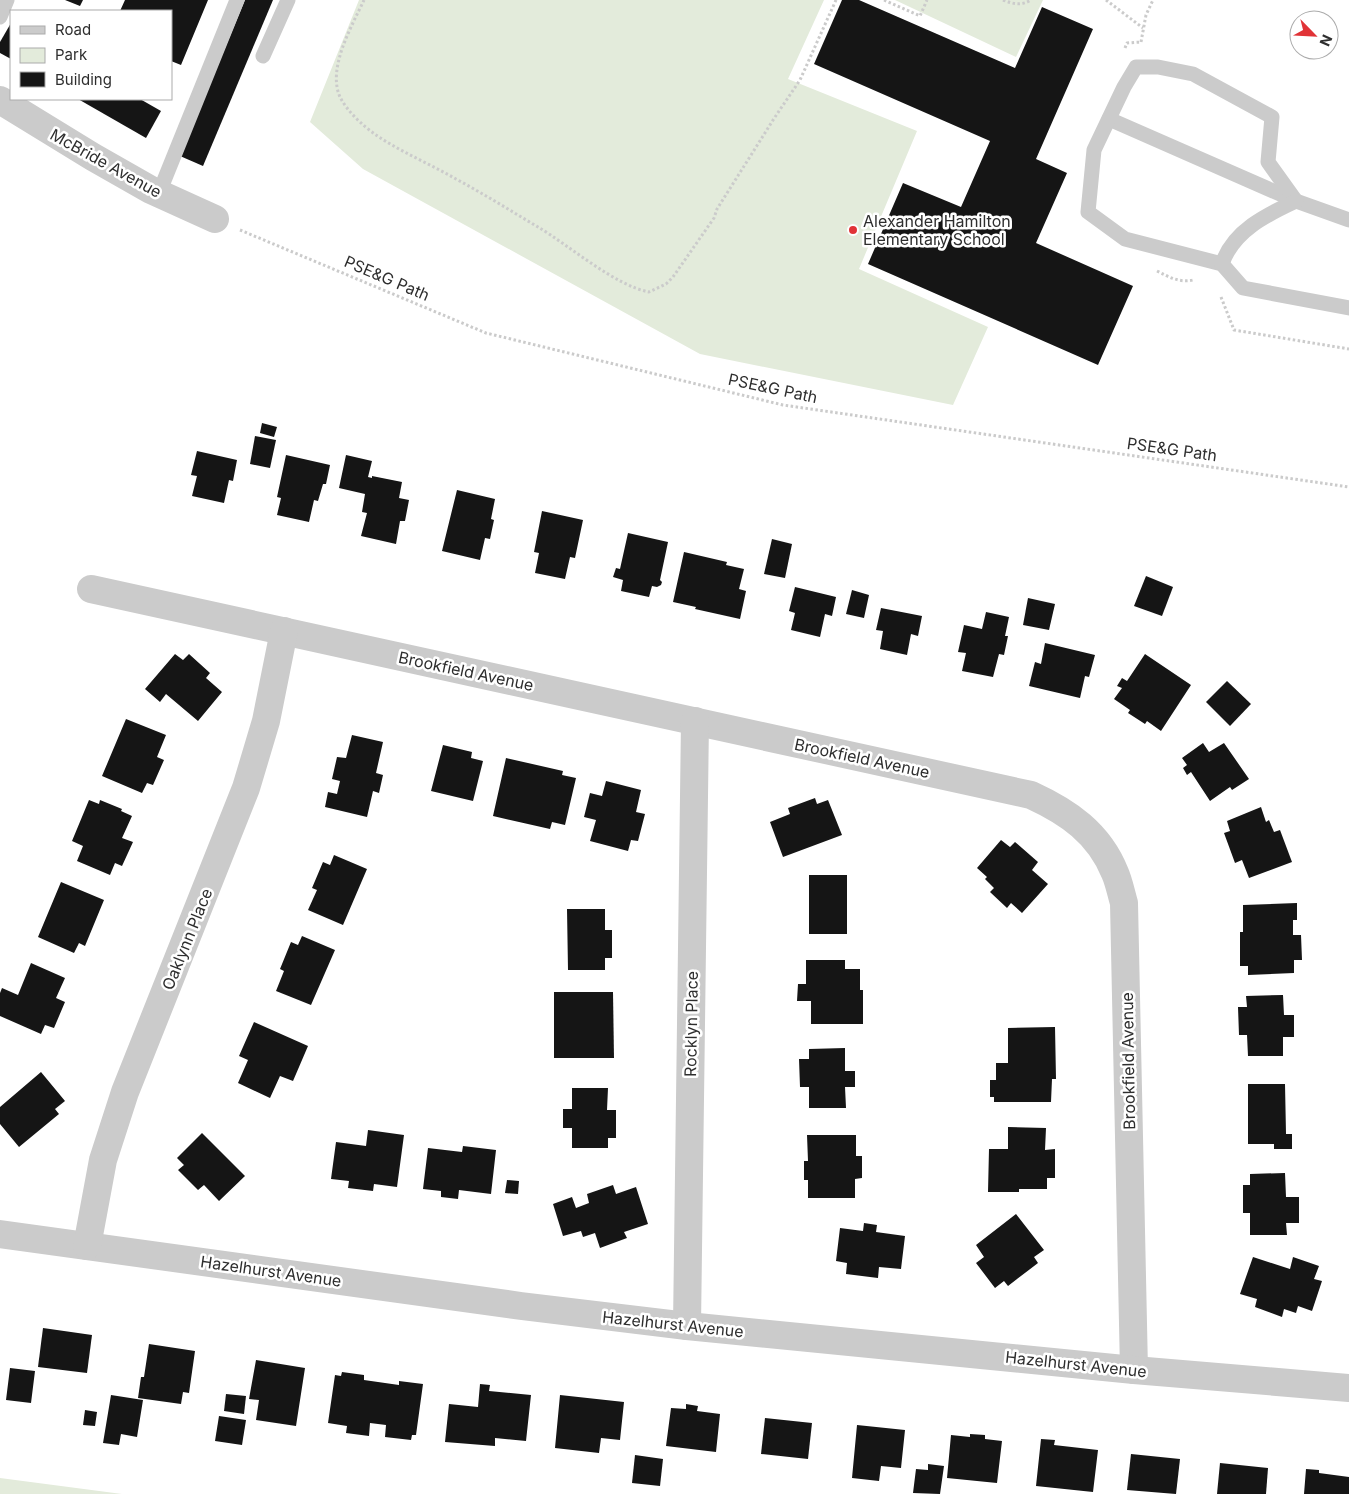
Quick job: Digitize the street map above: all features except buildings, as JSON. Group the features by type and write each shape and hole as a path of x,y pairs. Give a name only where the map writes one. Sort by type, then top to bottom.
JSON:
{"street":[{"name":"McBride Avenue","path":"0,100 93,158 159,193 216,219"},
{"name":"Brookfield Avenue","path":"91,589 1031,795 1057,807 1081,824 1101,848 1115,873 1124,903 1134,1370"},
{"name":"Oaklynn Place","path":"88,1246 103,1160 124,1092 246,788 266,721 284,631"},
{"name":"Rocklyn Place","path":"686,1326 695,721"},
{"name":"Hazelhurst Avenue","path":"0,1234 502,1303 686,1326 1134,1370 1349,1388"}],"lane":[{"path":"0,17 7,0"},
{"path":"159,193 237,0"},
{"path":"263,56 288,0"},
{"path":"1296,202 1268,162 1272,117 1193,74 1158,67 1136,68 1094,150 1088,212 1124,239 1222,264 1243,288 1349,308"},
{"path":"1109,119 1296,202 1349,220"},
{"path":"1222,264 1226,253 1242,232 1270,213 1296,202"}],"path":[{"path":"364,0 346,41 336,74 341,99 362,123 375,134 402,150 540,228 620,280 634,288 649,292 666,284 673,277 714,218 800,80 836,0"},
{"path":"884,0 920,16 927,0"},
{"path":"1003,0 1017,4 1031,0"},
{"path":"1106,0 1144,28"},
{"path":"1136,68 1146,15 1153,0"},
{"name":"PSE&G Path","path":"216,219 486,333 783,405 1349,488"}],"green space":[{"path":"359,0 824,0 788,79 917,131 859,269 988,327 953,405 700,354 363,169 310,122"},
{"path":"895,0 1043,0 1016,57"},
{"path":"0,1478 122,1494 0,1494"}],"place":[{"name":"Alexander Hamilton Elementary School","path":"853,230"}]}
